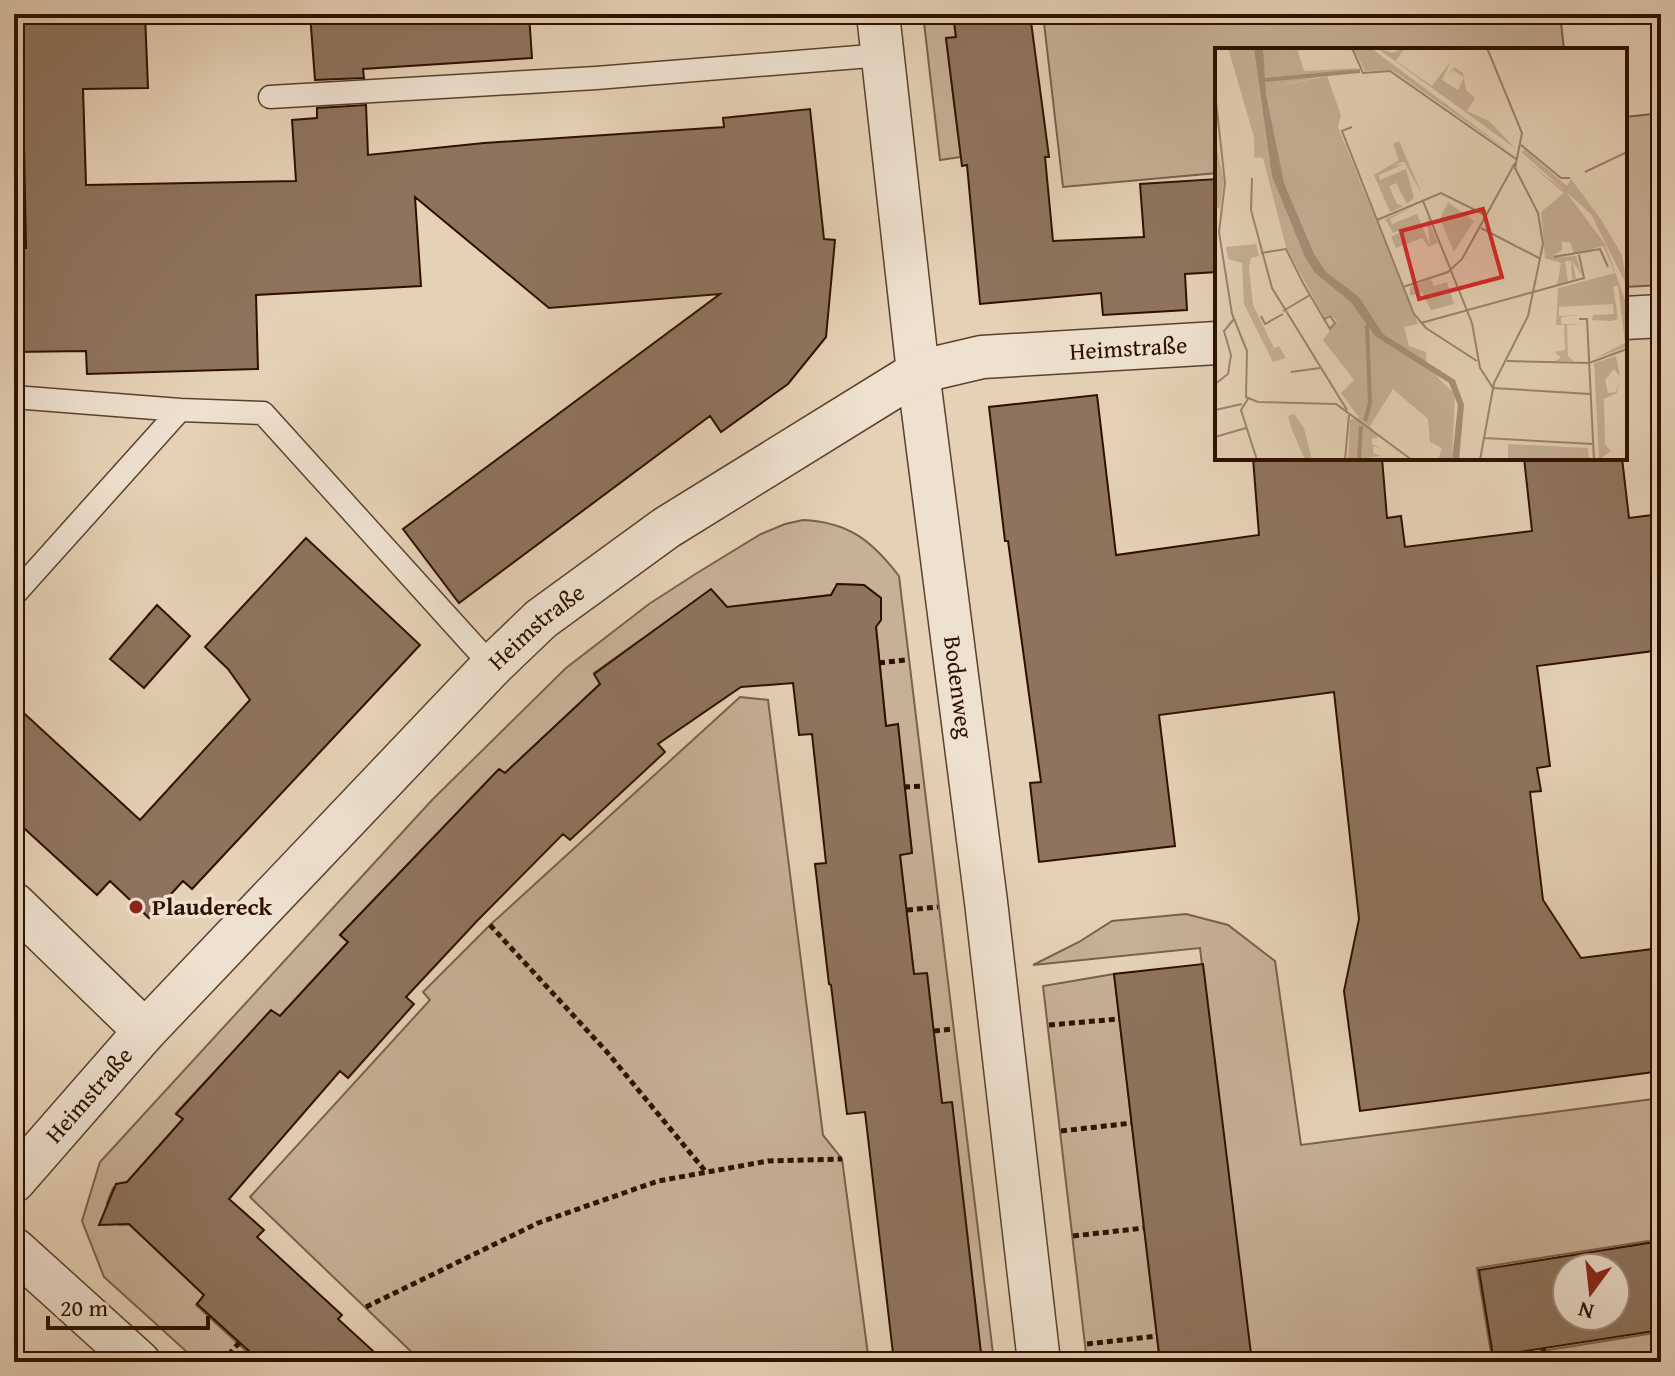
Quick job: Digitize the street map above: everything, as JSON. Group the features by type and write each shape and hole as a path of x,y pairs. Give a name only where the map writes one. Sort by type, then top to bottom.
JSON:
{"street":[{"name":"Bodenweg","path":"878,14 918,372 1038,1356"},
{"path":"1627,318 1661,316"},
{"name":"Heimstraße","path":"14,1181 145,1031 492,666 541,619 666,528 918,372 982,357 1215,343"},
{"path":"14,904 145,1031"},
{"path":"14,1249 139,1362"}],"lane":[{"path":"270,97 596,78 883,55"},
{"path":"14,397 263,413 492,666"},
{"path":"14,595 180,410"}],"path":[{"path":"490,925 607,1052 706,1172"},
{"path":"1000,1030 1119,1019"},
{"path":"1013,1137 1132,1123"},
{"path":"366,1307 538,1223 658,1181 768,1161 842,1159"},
{"path":"1025,1242 1144,1228"},
{"path":"1038,1356 1157,1336"},
{"path":"222,1362 239,1343"},
{"path":"1543,1348 1545,1362"}],"shaded area":[{"path":"923,14 953,14 956,37 946,39 961,157 940,160"},
{"path":"1043,14 1560,14 1564,48 1215,48 1215,173 1063,187"},
{"path":"1661,113 1661,285 1627,287 1627,117"},
{"path":"803,520 834,525 858,536 869,543 899,576 994,1362 982,1362 952,1103 942,1103 927,974 914,974 900,855 912,853 897,725 886,726 876,627 881,598 864,585 838,584 831,595 750,604 732,612 711,590 594,673 600,684 505,773 499,769 340,935 348,942 280,1016 271,1011 176,1113 183,1119 127,1182 113,1188 107,1203 112,1220 120,1225 129,1224 204,1295 196,1305 258,1362 198,1362 104,1277 82,1221 100,1162 432,800 566,668 649,604 697,573 761,534"},
{"path":"740,697 768,700 823,1135 842,1159 869,1362 422,1362 250,1197 430,1000 423,992 490,925"},
{"path":"1186,914 1228,925 1275,961 1301,1145 1661,1098 1661,1239 1579,1252 1551,1252 1551,1256 1477,1268 1492,1359 1661,1332 1661,1356 1627,1362 1248,1362 1200,948 1033,965 1112,921"},
{"path":"1114,974 1160,1362 1087,1362 1043,986"}],"building":[{"path":"14,14 145,14 148,88 83,89 86,185 296,181 292,120 317,118 317,108 366,105 368,155 484,143 724,127 723,118 810,109 824,239 835,240 826,337 788,384 721,432 710,416 459,603 403,529 720,294 549,308 415,197 421,286 256,295 258,369 87,374 86,351 14,352 14,249 26,248 24,145 14,145"},
{"path":"310,14 529,14 532,58 363,69 364,78 315,80"},
{"path":"953,14 1030,14 1049,157 1045,157 1053,241 1144,237 1140,184 1215,179 1215,272 1185,274 1187,310 1103,315 1101,293 980,304 967,165 962,166 946,38 956,37"},
{"path":"1097,395 1116,555 1259,535 1253,460 1382,460 1387,518 1401,516 1405,547 1532,531 1524,460 1622,460 1629,518 1661,514 1661,650 1537,666 1550,766 1537,768 1541,791 1530,792 1543,900 1581,958 1661,948 1661,1071 1360,1111 1344,991 1359,919 1334,692 1159,715 1175,846 1039,862 1030,783 1041,782 1008,541 1005,541 989,407"},
{"path":"306,538 420,645 192,889 183,881 149,918 110,881 97,895 14,819 14,704 140,820 250,700 228,669 205,647"},
{"path":"837,584 864,585 881,598 881,620 876,627 886,726 898,724 912,853 900,855 914,974 927,973 942,1103 952,1102 982,1362 894,1362 865,1112 847,1114 829,984 815,864 826,863 812,734 799,735 793,683 741,687 658,744 665,752 570,840 563,834 477,921 406,997 414,1004 348,1078 340,1071 229,1199 264,1230 257,1237 342,1315 338,1319 385,1362 261,1362 197,1304 204,1295 129,1224 99,1225 116,1184 127,1182 183,1119 176,1114 271,1010 280,1016 348,942 340,935 499,769 505,773 600,684 594,674 711,589 727,607 831,595"},
{"path":"157,605 190,636 144,688 110,659"},
{"path":"1203,964 1252,1362 1160,1362 1114,974"},
{"path":"1661,1241 1661,1330 1493,1356 1479,1270 1551,1259 1551,1332 1631,1332 1631,1252 1592,1252"}],"place":[{"name":"Plaudereck","path":"136,907"}]}
